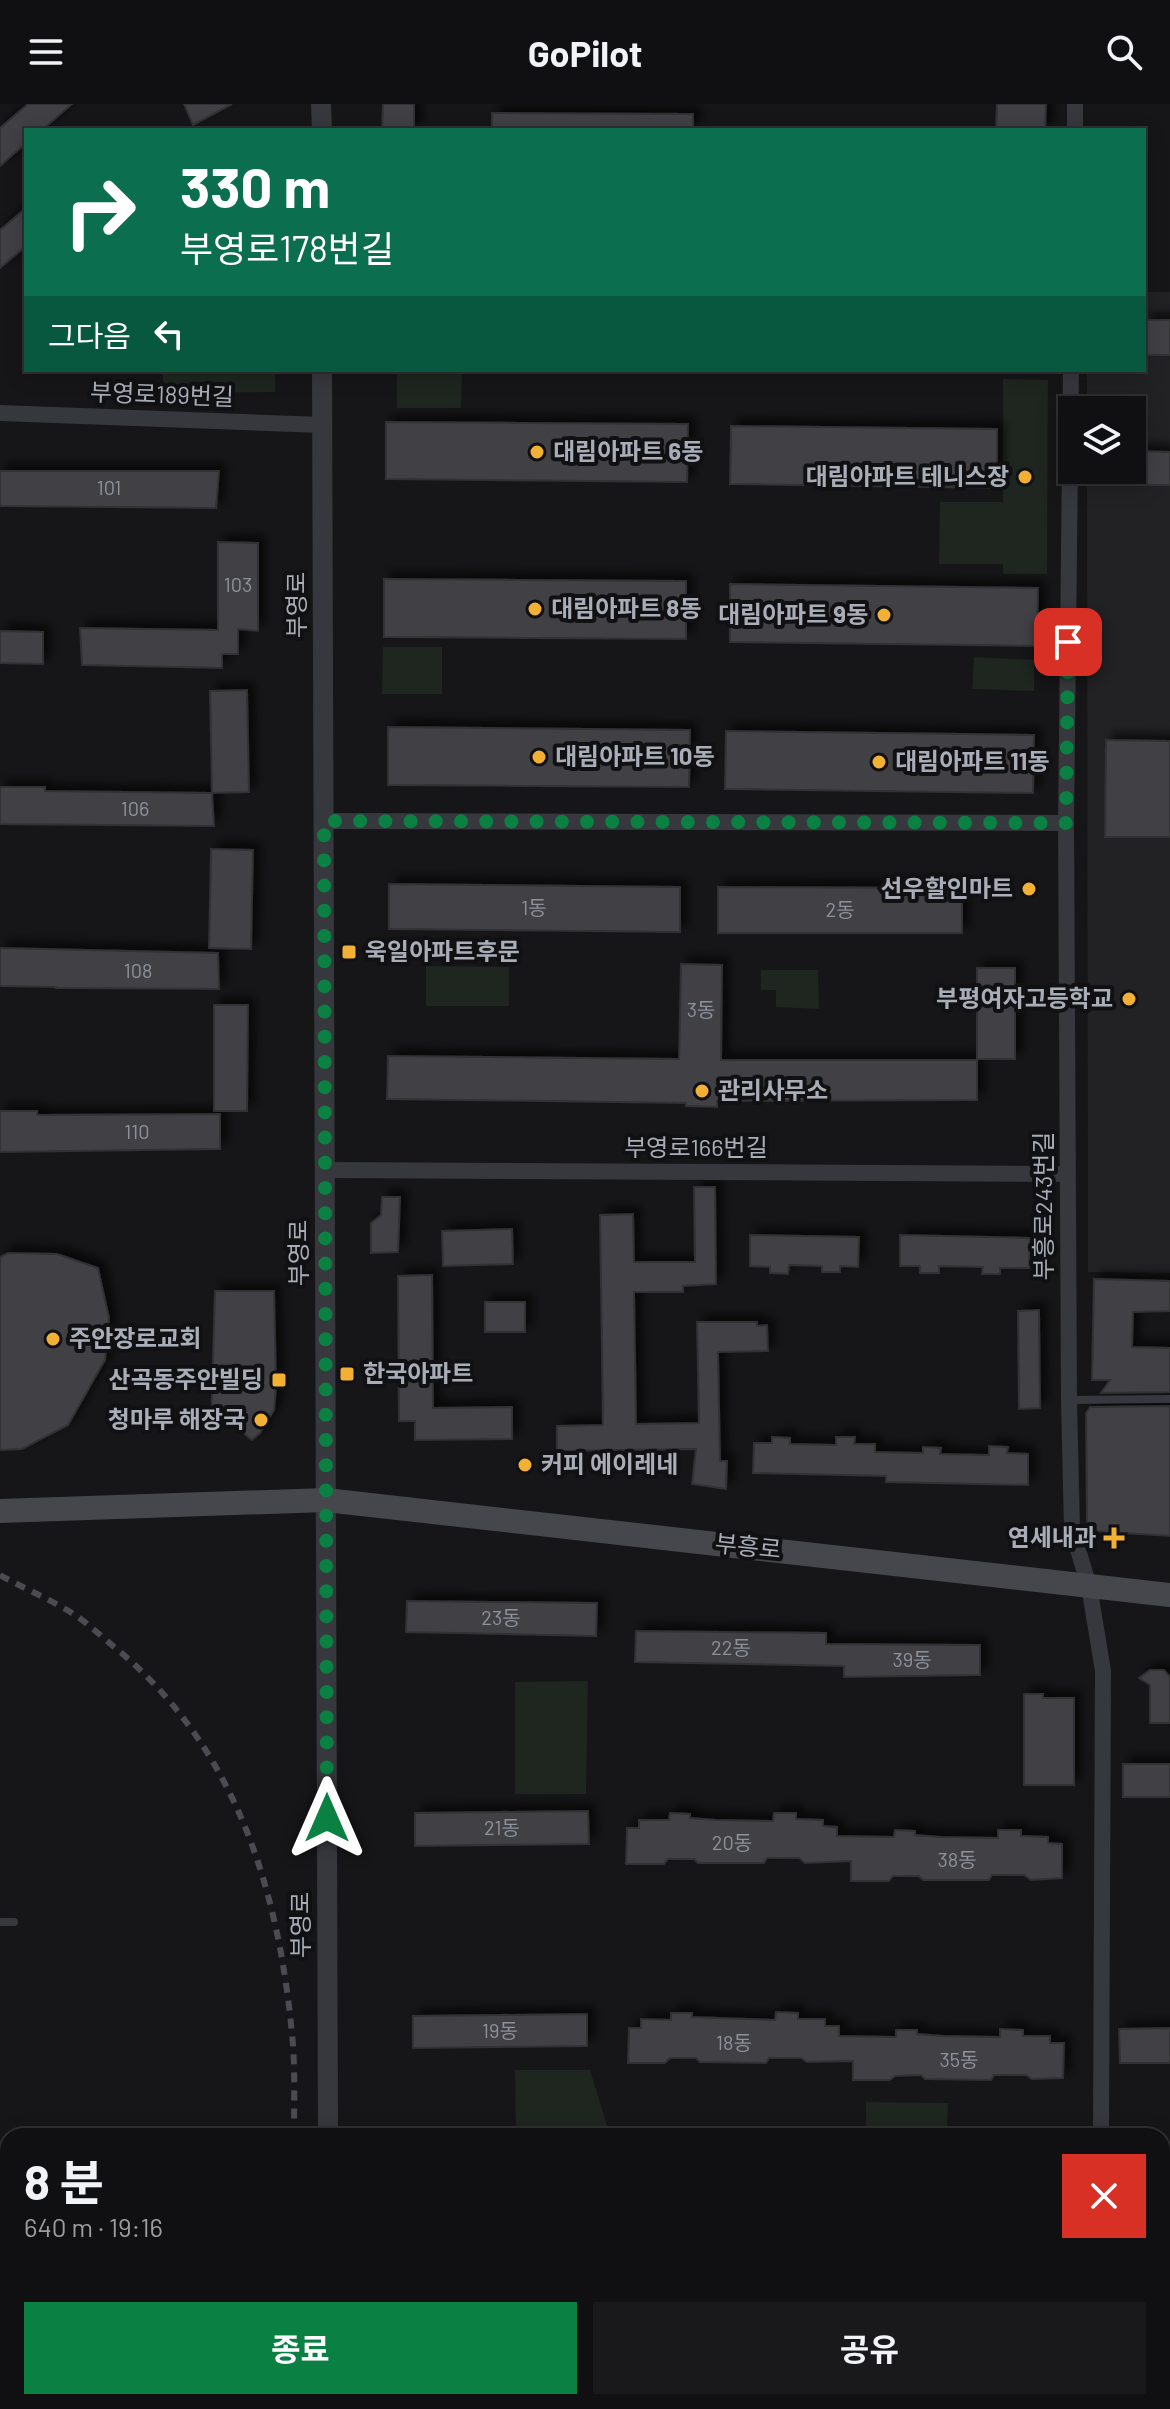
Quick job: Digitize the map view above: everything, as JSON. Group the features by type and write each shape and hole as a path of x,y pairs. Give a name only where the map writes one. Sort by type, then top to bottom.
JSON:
{"main road":[{"name":"부흥로","path":"0,1511 326,1500 1170,1595"}],"street":[{"path":"321,104 322,128"},
{"path":"1075,104 1075,128"},
{"name":"부영로","path":"322,372 328,2128"},
{"name":"부흥로243번길","path":"1071,372 1066,823 1069,1400 1072,1530 1089,1586 1103,1671 1101,2128"},
{"name":"부영로189번길","path":"0,413 322,425"},
{"path":"324,821 1066,823"},
{"name":"부영로166번길","path":"325,1170 1067,1174"}],"lane":[{"path":"1069,1400 1170,1399"},
{"path":"0,1922 14,1922"}],"shaded area":[{"name":"부평여자고등학교","path":"1146,292 1170,292 1170,1273 1088,1272 1087,484 1146,484 1146,396 1087,396 1087,372 1146,372"},
{"path":"163,372 275,372 275,392 163,393"},
{"path":"397,372 462,372 461,408 397,408"},
{"name":"대림아파트 테니스장","path":"1003,379 1048,380 1047,574 1003,574 1003,564 939,564 940,502 1003,502"},
{"path":"383,647 442,647 442,694 382,694"},
{"path":"974,657 1034,660 1034,691 972,689"},
{"path":"426,966 509,967 509,1006 426,1006"},
{"path":"761,970 818,970 819,1009 776,1007 776,990 761,990"},
{"path":"588,1681 586,1794 515,1794 515,1682"},
{"path":"515,2070 590,2070 608,2128 516,2128"},
{"path":"866,2102 948,2103 947,2128 866,2128"}],"building":[{"path":"28,104 72,104 44,128 24,128 24,145 0,166 0,128"},
{"path":"184,104 232,104 193,125"},
{"path":"383,104 414,104 414,128 382,128"},
{"path":"997,104 1046,104 1045,128 996,128"},
{"path":"492,113 693,114 693,128 492,128"},
{"path":"24,210 24,248 0,268 0,230"},
{"path":"1146,320 1170,320 1170,355 1146,355"},
{"name":"대림아파트 6동","path":"386,422 688,424 687,482 386,479"},
{"path":"731,426 997,429 997,488 730,484"},
{"path":"1146,451 1170,452 1170,485 1132,485 1146,484"},
{"path":"0,471 219,471 216,508 0,506"},
{"path":"218,542 258,543 258,631 238,629 238,654 222,654 222,668 82,665 80,628 218,630"},
{"name":"대림아파트 8동","path":"384,579 686,581 686,639 384,637"},
{"name":"대림아파트 9동","path":"730,584 1038,588 1037,646 730,642"},
{"path":"0,631 43,632 43,664 0,663"},
{"path":"247,690 249,792 212,793 210,691"},
{"name":"대림아파트 10동","path":"388,727 690,730 689,787 388,785"},
{"name":"대림아파트 11동","path":"726,731 1034,735 1033,793 725,789"},
{"path":"1106,740 1170,741 1170,837 1105,837"},
{"path":"0,787 45,787 45,791 212,793 214,826 0,824"},
{"path":"211,849 253,850 251,949 209,948"},
{"path":"389,884 680,887 680,932 389,929"},
{"path":"718,887 962,888 962,933 718,933"},
{"path":"0,948 218,953 219,989 0,986"},
{"path":"681,964 722,965 721,1060 977,1060 977,1100 717,1101 717,1107 686,1106 686,1103 387,1099 388,1056 679,1059"},
{"path":"977,968 1015,968 1015,1059 977,1059"},
{"path":"214,1005 248,1005 247,1111 214,1111"},
{"path":"0,1111 37,1111 37,1115 220,1114 220,1149 0,1152"},
{"path":"694,1187 715,1187 716,1284 683,1286 683,1292 634,1292 636,1424 699,1423 697,1322 757,1322 757,1326 767,1325 768,1351 718,1352 720,1461 727,1461 726,1489 692,1484 696,1449 557,1451 557,1426 603,1425 600,1215 633,1214 634,1262 695,1262"},
{"path":"382,1197 400,1197 398,1252 371,1253 371,1223 381,1215"},
{"path":"512,1229 513,1264 443,1266 442,1231"},
{"path":"750,1235 859,1237 858,1267 840,1266 840,1272 822,1272 822,1266 789,1265 788,1274 770,1273 770,1267 750,1266"},
{"path":"900,1235 1030,1238 1029,1268 1000,1268 1000,1274 982,1274 983,1267 939,1266 939,1273 920,1273 920,1266 900,1266"},
{"name":"주안장로교회","path":"8,1253 57,1254 98,1268 109,1318 105,1360 68,1425 22,1449 0,1450 0,1257"},
{"path":"432,1275 433,1408 512,1407 512,1439 415,1440 415,1421 399,1421 398,1276"},
{"path":"1094,1279 1170,1281 1170,1311 1133,1312 1132,1347 1170,1348 1170,1392 1101,1393 1110,1380 1092,1380"},
{"path":"215,1291 274,1291 274,1410 252,1440 236,1427 211,1427"},
{"path":"485,1302 525,1302 525,1332 485,1332"},
{"path":"1039,1310 1040,1408 1019,1409 1018,1311"},
{"path":"1170,1406 1170,1536 1093,1531 1087,1522 1086,1413 1090,1407"},
{"path":"772,1437 790,1438 790,1444 836,1445 836,1437 855,1437 854,1444 875,1444 875,1452 923,1453 923,1447 941,1448 940,1454 989,1455 989,1446 1008,1447 1007,1453 1028,1454 1028,1485 886,1482 886,1476 753,1473 754,1443 772,1443"},
{"path":"407,1601 597,1603 596,1636 406,1632"},
{"path":"636,1631 826,1633 826,1644 980,1645 980,1675 844,1677 844,1666 635,1662"},
{"path":"1150,1670 1164,1670 1170,1677 1170,1723 1150,1723 1150,1685 1139,1678"},
{"path":"1024,1694 1043,1694 1043,1698 1074,1698 1074,1785 1024,1785"},
{"path":"1123,1764 1170,1764 1170,1797 1123,1797"},
{"path":"588,1811 589,1844 415,1846 415,1813"},
{"path":"670,1813 690,1814 690,1818 773,1821 774,1813 796,1813 796,1819 823,1820 823,1826 837,1827 837,1836 894,1837 895,1830 915,1831 915,1835 998,1838 998,1830 1021,1830 1021,1836 1048,1837 1048,1843 1062,1844 1062,1878 1031,1880 1024,1875 992,1875 989,1880 923,1880 919,1876 893,1876 889,1881 851,1881 851,1861 805,1863 799,1858 767,1858 764,1863 698,1863 694,1859 668,1859 664,1864 626,1864 627,1828 639,1828 639,1820 669,1820"},
{"path":"776,2012 798,2013 798,2019 825,2019 825,2026 839,2026 839,2036 896,2037 896,2030 917,2030 917,2034 1000,2037 1000,2029 1023,2030 1023,2036 1050,2036 1050,2043 1064,2043 1063,2078 994,2075 991,2080 925,2079 921,2075 895,2076 890,2080 853,2080 853,2061 807,2062 801,2058 769,2058 766,2063 700,2062 696,2058 670,2058 665,2063 628,2063 629,2028 641,2028 641,2019 671,2020 671,2013 692,2013 692,2017 775,2020"},
{"path":"587,2014 587,2046 413,2048 413,2016"},
{"path":"1170,2028 1170,2063 1120,2063 1119,2029"}],"railway":[{"path":"0,1575 75,1615 118,1650 159,1690 194,1733 223,1779 246,1828 264,1880 277,1933 293,2045 294,2128"}],"place":[{"name":"대림아파트 6동","path":"537,452"},
{"name":"대림아파트 테니스장","path":"1025,477"},
{"name":"대림아파트 8동","path":"535,609"},
{"name":"대림아파트 9동","path":"884,615"},
{"name":"대림아파트 10동","path":"539,757"},
{"name":"대림아파트 11동","path":"879,762"},
{"name":"선우할인마트","path":"1029,889"},
{"name":"욱일아파트후문","path":"349,952"},
{"name":"부평여자고등학교","path":"1129,999"},
{"name":"관리사무소","path":"702,1091"},
{"name":"주안장로교회","path":"53,1339"},
{"name":"한국아파트","path":"347,1374"},
{"name":"산곡동주안빌딩","path":"279,1380"},
{"name":"청마루 해장국","path":"261,1420"},
{"name":"커피 에이레네","path":"525,1465"},
{"name":"연세내과","path":"1114,1538"}],"route":[{"path":"327,1818 324,821 1066,823 1068,642"}]}
